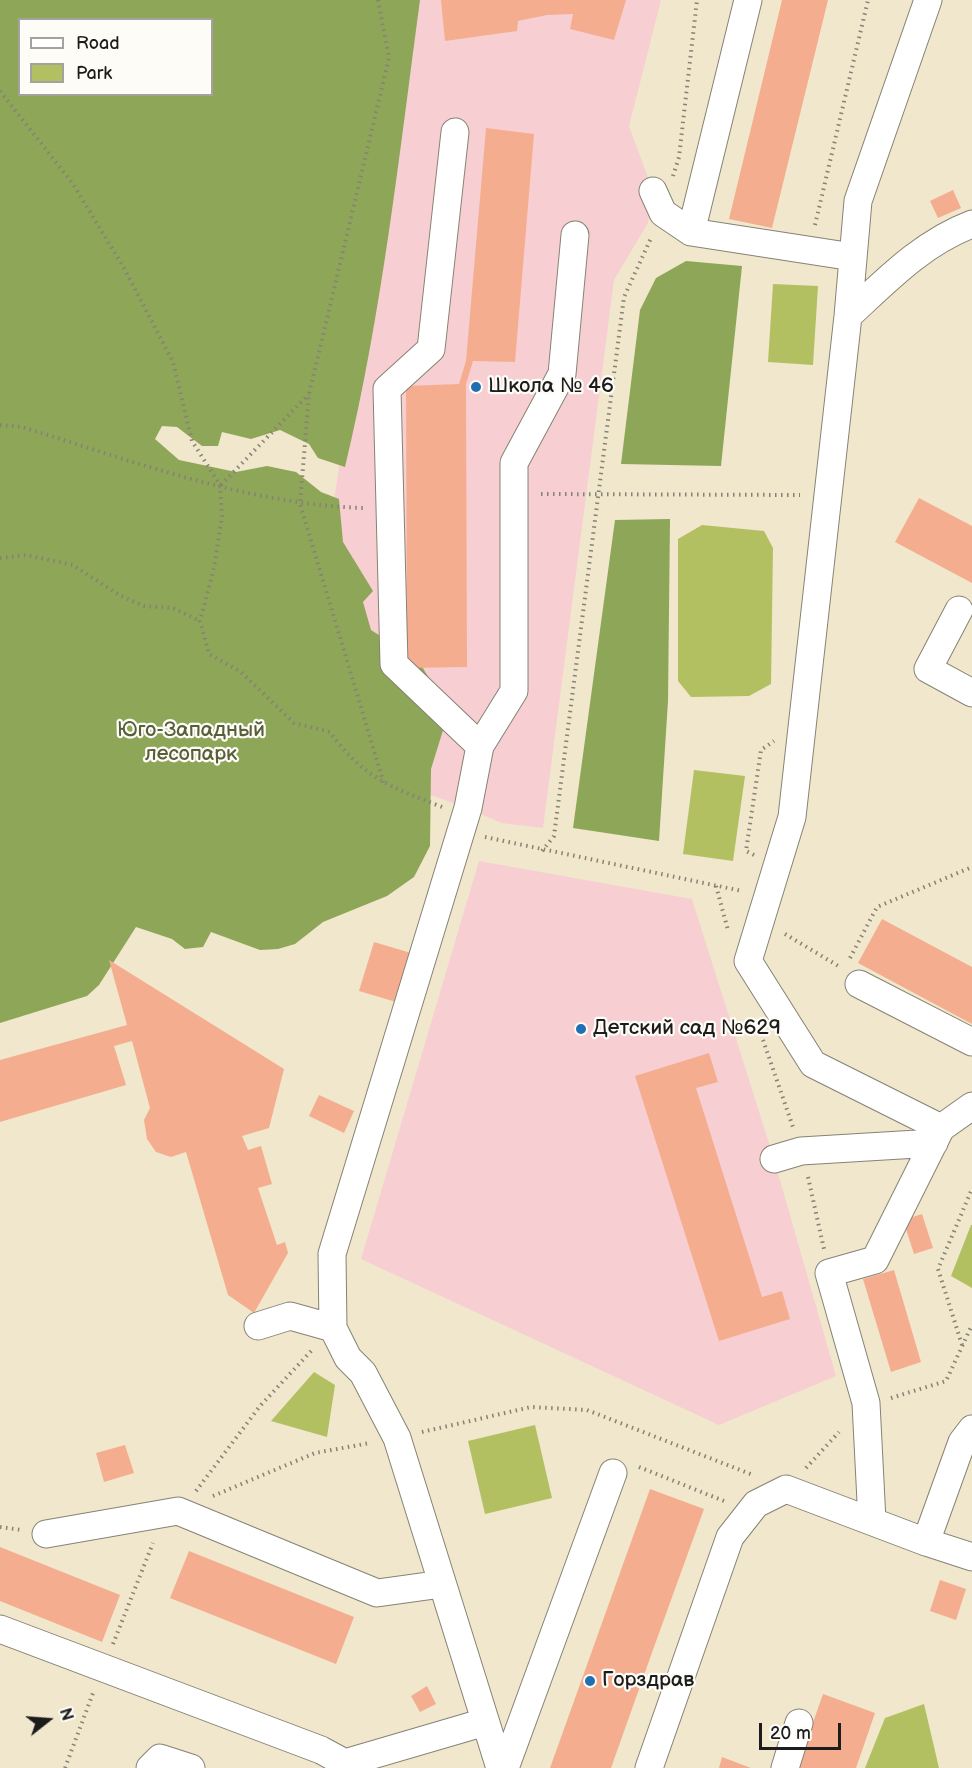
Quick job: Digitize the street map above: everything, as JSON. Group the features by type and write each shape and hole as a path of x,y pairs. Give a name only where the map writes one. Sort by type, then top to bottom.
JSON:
{"lane":[{"path":"691,232 748,0"},
{"path":"928,0 858,201 848,316 792,817 748,961 813,1064 937,1136"},
{"path":"455,132 431,348 387,389 394,664 480,746"},
{"path":"658,202 691,232 854,257"},
{"path":"848,316 907,260 950,232 972,224"},
{"path":"500,1768 397,1438 363,1373 348,1358 333,1328 332,1254 461,831 480,746 514,691 514,463 562,374 574,235"},
{"path":"959,610 928,669 972,693"},
{"path":"851,971 972,1042"},
{"path":"872,1521 866,1403 829,1273 875,1260 937,1136 972,1106"},
{"path":"774,1159 801,1151 937,1136"},
{"path":"258,1326 290,1316 333,1328"},
{"path":"926,1542 962,1442 972,1430"},
{"path":"506,1768 612,1473"},
{"path":"649,1768 730,1537 756,1504 786,1489 972,1557"},
{"path":"46,1534 178,1511 377,1593 442,1584"},
{"path":"0,1629 321,1750 347,1766 485,1722"},
{"path":"784,1768 799,1723"},
{"path":"150,1768 160,1758 191,1768"}],"path":[{"path":"378,0 389,58 309,394 300,504 384,785"},
{"path":"542,851 554,836 624,297 658,202 679,157 697,0"},
{"path":"814,231 868,0"},
{"path":"0,91 73,184 124,268 173,362 192,441 220,485 222,516 214,568 200,621 209,654 241,672 294,723 330,732 348,758 384,785 445,808 461,831 542,851 745,892"},
{"path":"220,485 309,394"},
{"path":"0,425 22,427 220,485 300,504 334,507"},
{"path":"514,494 828,495"},
{"path":"0,558 26,555 73,565 119,595 144,606 173,608 200,621"},
{"path":"781,932 851,971 877,907 972,867"},
{"path":"716,886 730,939"},
{"path":"807,1173 829,1273"},
{"path":"962,1346 938,1269 972,1189"},
{"path":"178,1511 315,1453 397,1438 531,1407 588,1410 786,1489 866,1403 909,1394 946,1381 972,1325"},
{"path":"65,1768 155,1536 211,1474 260,1406 333,1328"},
{"path":"612,1473 638,1467 750,1512"}],"shaded area":[{"name":"Школа № 46","path":"408,0 661,0 629,126 653,191 648,223 614,280 543,828 501,823 468,808 398,784 330,528"},
{"name":"Детский сад №629","path":"479,861 692,899 774,1159 836,1376 719,1425 361,1259"}],"green space":[{"name":"Юго-Западный лесопарк","path":"0,0 420,0 379,293 345,467 318,458 309,444 280,430 251,439 222,432 218,446 202,446 177,427 162,426 155,439 179,460 236,472 267,466 296,472 321,492 339,499 343,542 373,591 363,602 371,630 418,660 449,711 431,769 430,846 414,877 387,896 323,922 295,944 278,949 260,950 211,932 203,947 185,949 172,939 136,927 99,985 87,996 0,1023"},
{"path":"686,261 742,266 721,466 621,464 640,310 656,278"},
{"path":"773,284 818,286 813,365 768,362"},
{"path":"670,519 668,701 659,841 573,828 615,520"},
{"path":"702,525 764,531 773,548 771,684 749,696 691,697 678,681 678,539"},
{"path":"694,770 745,776 733,861 683,854"},
{"path":"972,1225 972,1288 951,1276"},
{"path":"314,1372 335,1385 327,1437 271,1421"},
{"path":"535,1425 552,1498 485,1514 468,1441"},
{"path":"924,1704 939,1768 865,1768 885,1718"}],"building":[{"path":"441,0 626,0 614,40 570,29 573,14 547,15 518,21 517,31 445,41"},
{"path":"782,0 828,0 772,228 729,219"},
{"path":"486,128 534,134 515,362 473,361 466,384 467,667 407,668 406,386 459,384 466,361"},
{"path":"953,190 961,208 938,218 930,201"},
{"path":"919,498 972,526 972,583 895,542"},
{"path":"882,919 972,967 972,1024 858,963"},
{"path":"374,942 411,953 396,1002 359,991"},
{"path":"109,960 284,1069 269,1128 242,1136 248,1150 261,1146 272,1184 258,1188 277,1245 285,1242 288,1253 254,1313 228,1295 186,1152 171,1157 156,1152 147,1139 144,1120 150,1108 132,1041 114,1046 126,1085 0,1122 0,1060 127,1025"},
{"path":"709,1053 718,1082 696,1088 762,1297 782,1291 790,1319 719,1341 635,1076"},
{"path":"319,1095 354,1111 344,1133 309,1116"},
{"path":"922,1214 933,1248 914,1254 903,1220"},
{"path":"894,1270 921,1362 891,1372 863,1279"},
{"path":"125,1445 134,1473 104,1482 96,1453"},
{"path":"650,1489 704,1509 611,1768 550,1768"},
{"path":"0,1547 120,1595 102,1642 0,1601"},
{"path":"189,1551 354,1617 336,1664 170,1598"},
{"path":"940,1580 966,1589 956,1620 930,1611"},
{"path":"427,1686 436,1704 420,1712 411,1696"},
{"path":"823,1694 875,1713 856,1768 797,1768"},
{"path":"722,1757 751,1768 719,1768"}],"place":[{"name":"Школа № 46","path":"476,387"},
{"name":"Детский сад №629","path":"581,1029"},
{"name":"Горздрав","path":"590,1681"}]}
